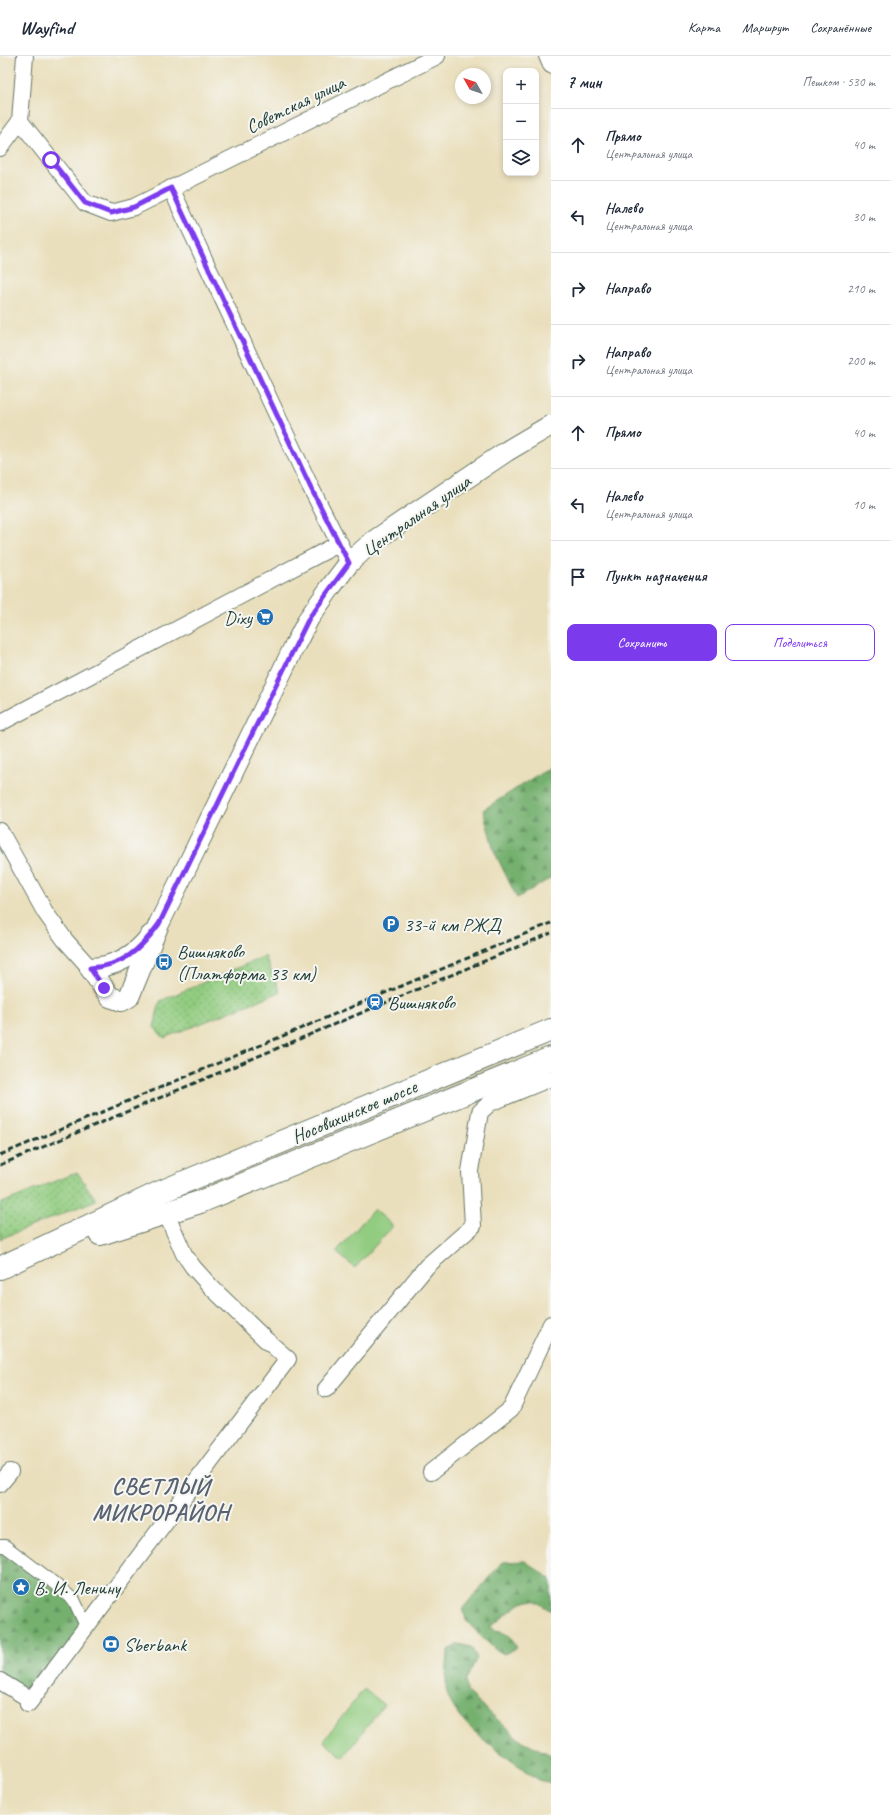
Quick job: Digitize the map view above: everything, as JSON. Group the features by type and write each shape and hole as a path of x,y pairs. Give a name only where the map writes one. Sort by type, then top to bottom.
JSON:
{"main road":[{"name":"Носовихинское шоссе","path":"0,1268 162,1203 551,1030"},
{"name":"Носовихинское шоссе","path":"162,1203 200,1202 551,1058"}],"street":[{"path":"0,148 20,121 26,56"},
{"name":"Советская улица","path":"171,188 437,56"},
{"path":"547,56 551,65"},
{"path":"20,121 85,203 111,213 134,207 171,188 310,486 349,563"},
{"name":"Центральная улица","path":"0,831 54,927 90,968 120,997 159,924 299,637 320,603 349,563 372,542 507,451 551,425"},
{"path":"0,723 340,543"},
{"path":"90,968 104,968 126,958 146,942 159,924"},
{"path":"326,1389 427,1266 474,1226 470,1171 480,1112 490,1103 551,1078"},
{"path":"0,1681 29,1702 288,1359 212,1288 193,1267 184,1254 162,1203"},
{"path":"431,1472 511,1409 551,1324"},
{"path":"0,1484 10,1472"},
{"path":"0,1546 5,1546 50,1579 74,1600 86,1626"}],"green space":[{"path":"551,766 551,878 517,898 494,851 483,810"},
{"path":"265,956 280,992 164,1038 154,1027 160,1001"},
{"path":"77,1172 96,1200 0,1239 0,1204"},
{"path":"374,1209 393,1226 355,1268 336,1252"},
{"path":"0,1550 8,1552 71,1602 82,1626 32,1691 0,1677"},
{"path":"525,1561 551,1579 551,1611 534,1600 521,1603 490,1627 511,1637 517,1648 504,1654 493,1648 466,1621 463,1608 502,1562"},
{"path":"459,1644 471,1647 477,1658 466,1680 467,1692 519,1739 551,1755 551,1783 539,1780 498,1751 484,1740 458,1714 450,1701 446,1682 448,1650"},
{"path":"364,1689 384,1705 343,1757 323,1741"}],"railway":[{"path":"0,1155 551,923"},
{"path":"0,1165 551,933"}],"place":[{"name":"Dixy","path":"265,617"},
{"name":"33-й км РЖД","path":"391,924"},
{"name":"Вишняково (Платформа 33 км)","path":"164,962"},
{"name":"Вишняково","path":"375,1002"},
{"name":"В. И. Ленину","path":"21,1587"},
{"name":"Sberbank","path":"111,1644"}],"district":[{"name":"СВЕТЛЫЙ МИКРОРАЙОН","path":"161,1499"}],"route":[{"path":"51,160 85,203 111,213 134,207 171,188 310,486 349,563 309,618 159,924 146,942 126,958 104,968 90,968 104,988"}]}
